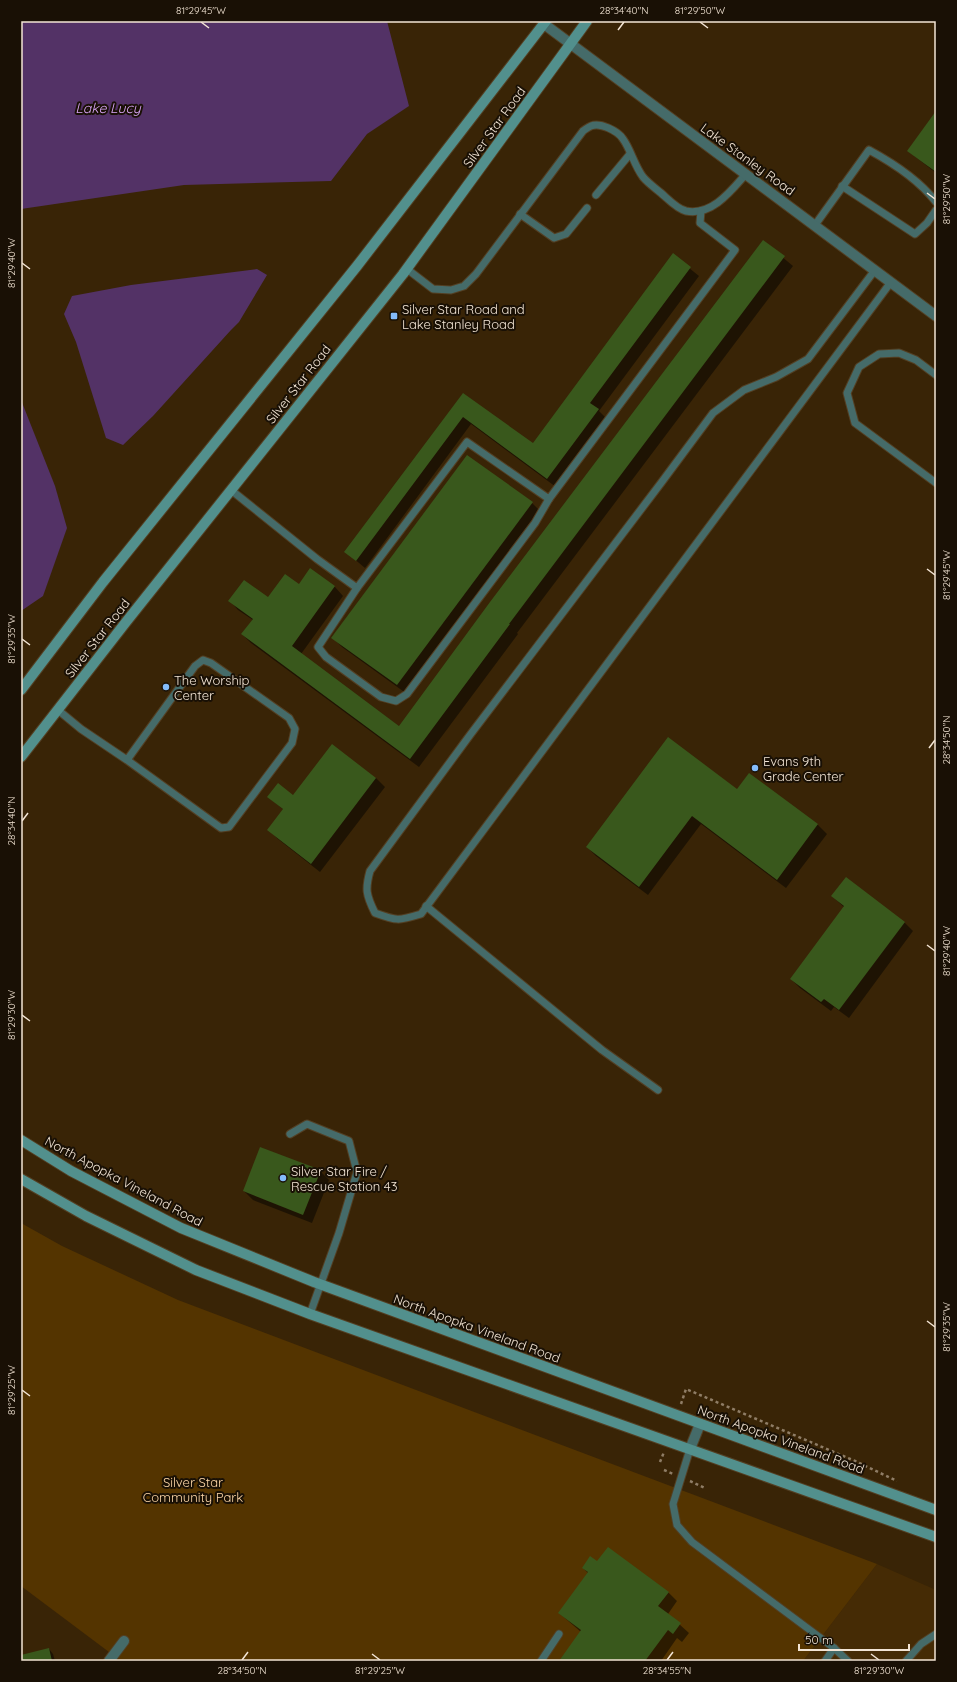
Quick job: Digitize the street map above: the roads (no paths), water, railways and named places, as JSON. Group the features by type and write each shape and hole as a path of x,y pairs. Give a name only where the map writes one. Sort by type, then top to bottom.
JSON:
{"main road":[{"name":"Silver Star Road","path":"21,757 407,269 587,21"},
{"name":"Silver Star Road","path":"21,690 103,582 357,266 545,22"},
{"name":"North Apopka Vineland Road","path":"21,1140 71,1171 181,1228 320,1284 936,1510"},
{"path":"21,1179 86,1216 196,1270 310,1314 936,1537"}],"street":[{"name":"Lake Stanley Road","path":"545,22 571,44 936,316"},
{"path":"690,1449 700,1424"},
{"path":"109,1661 124,1641"}],"lane":[{"path":"407,269 434,289 451,290 464,286 476,274 583,131 592,125 600,125 616,132 623,139 643,177 670,202 685,211 701,211 726,197 746,174"},
{"path":"815,225 868,150 886,160 927,190 936,202"},
{"path":"596,195 630,154"},
{"path":"842,186 915,234 927,223 936,210"},
{"path":"520,214 554,238 566,234 587,208"},
{"path":"549,499 467,442 357,588 318,647 326,657 381,697 396,701 407,694 535,523 549,499 735,250 700,223 701,211"},
{"path":"875,270 808,359 776,377 744,390 713,413 470,735 370,871 366,886 368,898 375,912 393,920 406,919 421,914 891,282"},
{"path":"936,375 916,360 899,353 879,354 859,367 847,393 855,422 936,482"},
{"path":"231,490 317,559 357,588"},
{"path":"58,710 81,729 127,760 221,828 229,827 292,743 295,729 290,718 211,663 203,660 195,666 127,760"},
{"path":"426,906 457,933 602,1050 658,1090"},
{"path":"290,1134 307,1124 349,1141 356,1172 339,1233 310,1314"},
{"path":"690,1449 673,1504 677,1525 692,1542 834,1648 848,1661"},
{"path":"541,1661 559,1634"},
{"path":"906,1661 906,1659 921,1644 936,1634"},
{"path":"825,1661 834,1648"}],"water":[{"name":"Lake Lucy","path":"21,21 387,21 409,106 367,134 331,181 184,185 21,209"},
{"path":"257,269 267,275 239,322 153,416 123,445 106,438 76,342 64,314 72,296 131,285"},
{"path":"21,400 55,486 67,528 43,596 21,611"}],"place":[{"name":"Silver Star Road and Lake Stanley Road","path":"394,316"},
{"name":"The Worship Center","path":"166,687"},
{"name":"Evans 9th Grade Center","path":"755,768"},
{"name":"Silver Star Fire / Rescue Station 43","path":"283,1178"}],"park label":[{"name":"Silver Star Community Park","path":"193,1490"}]}
